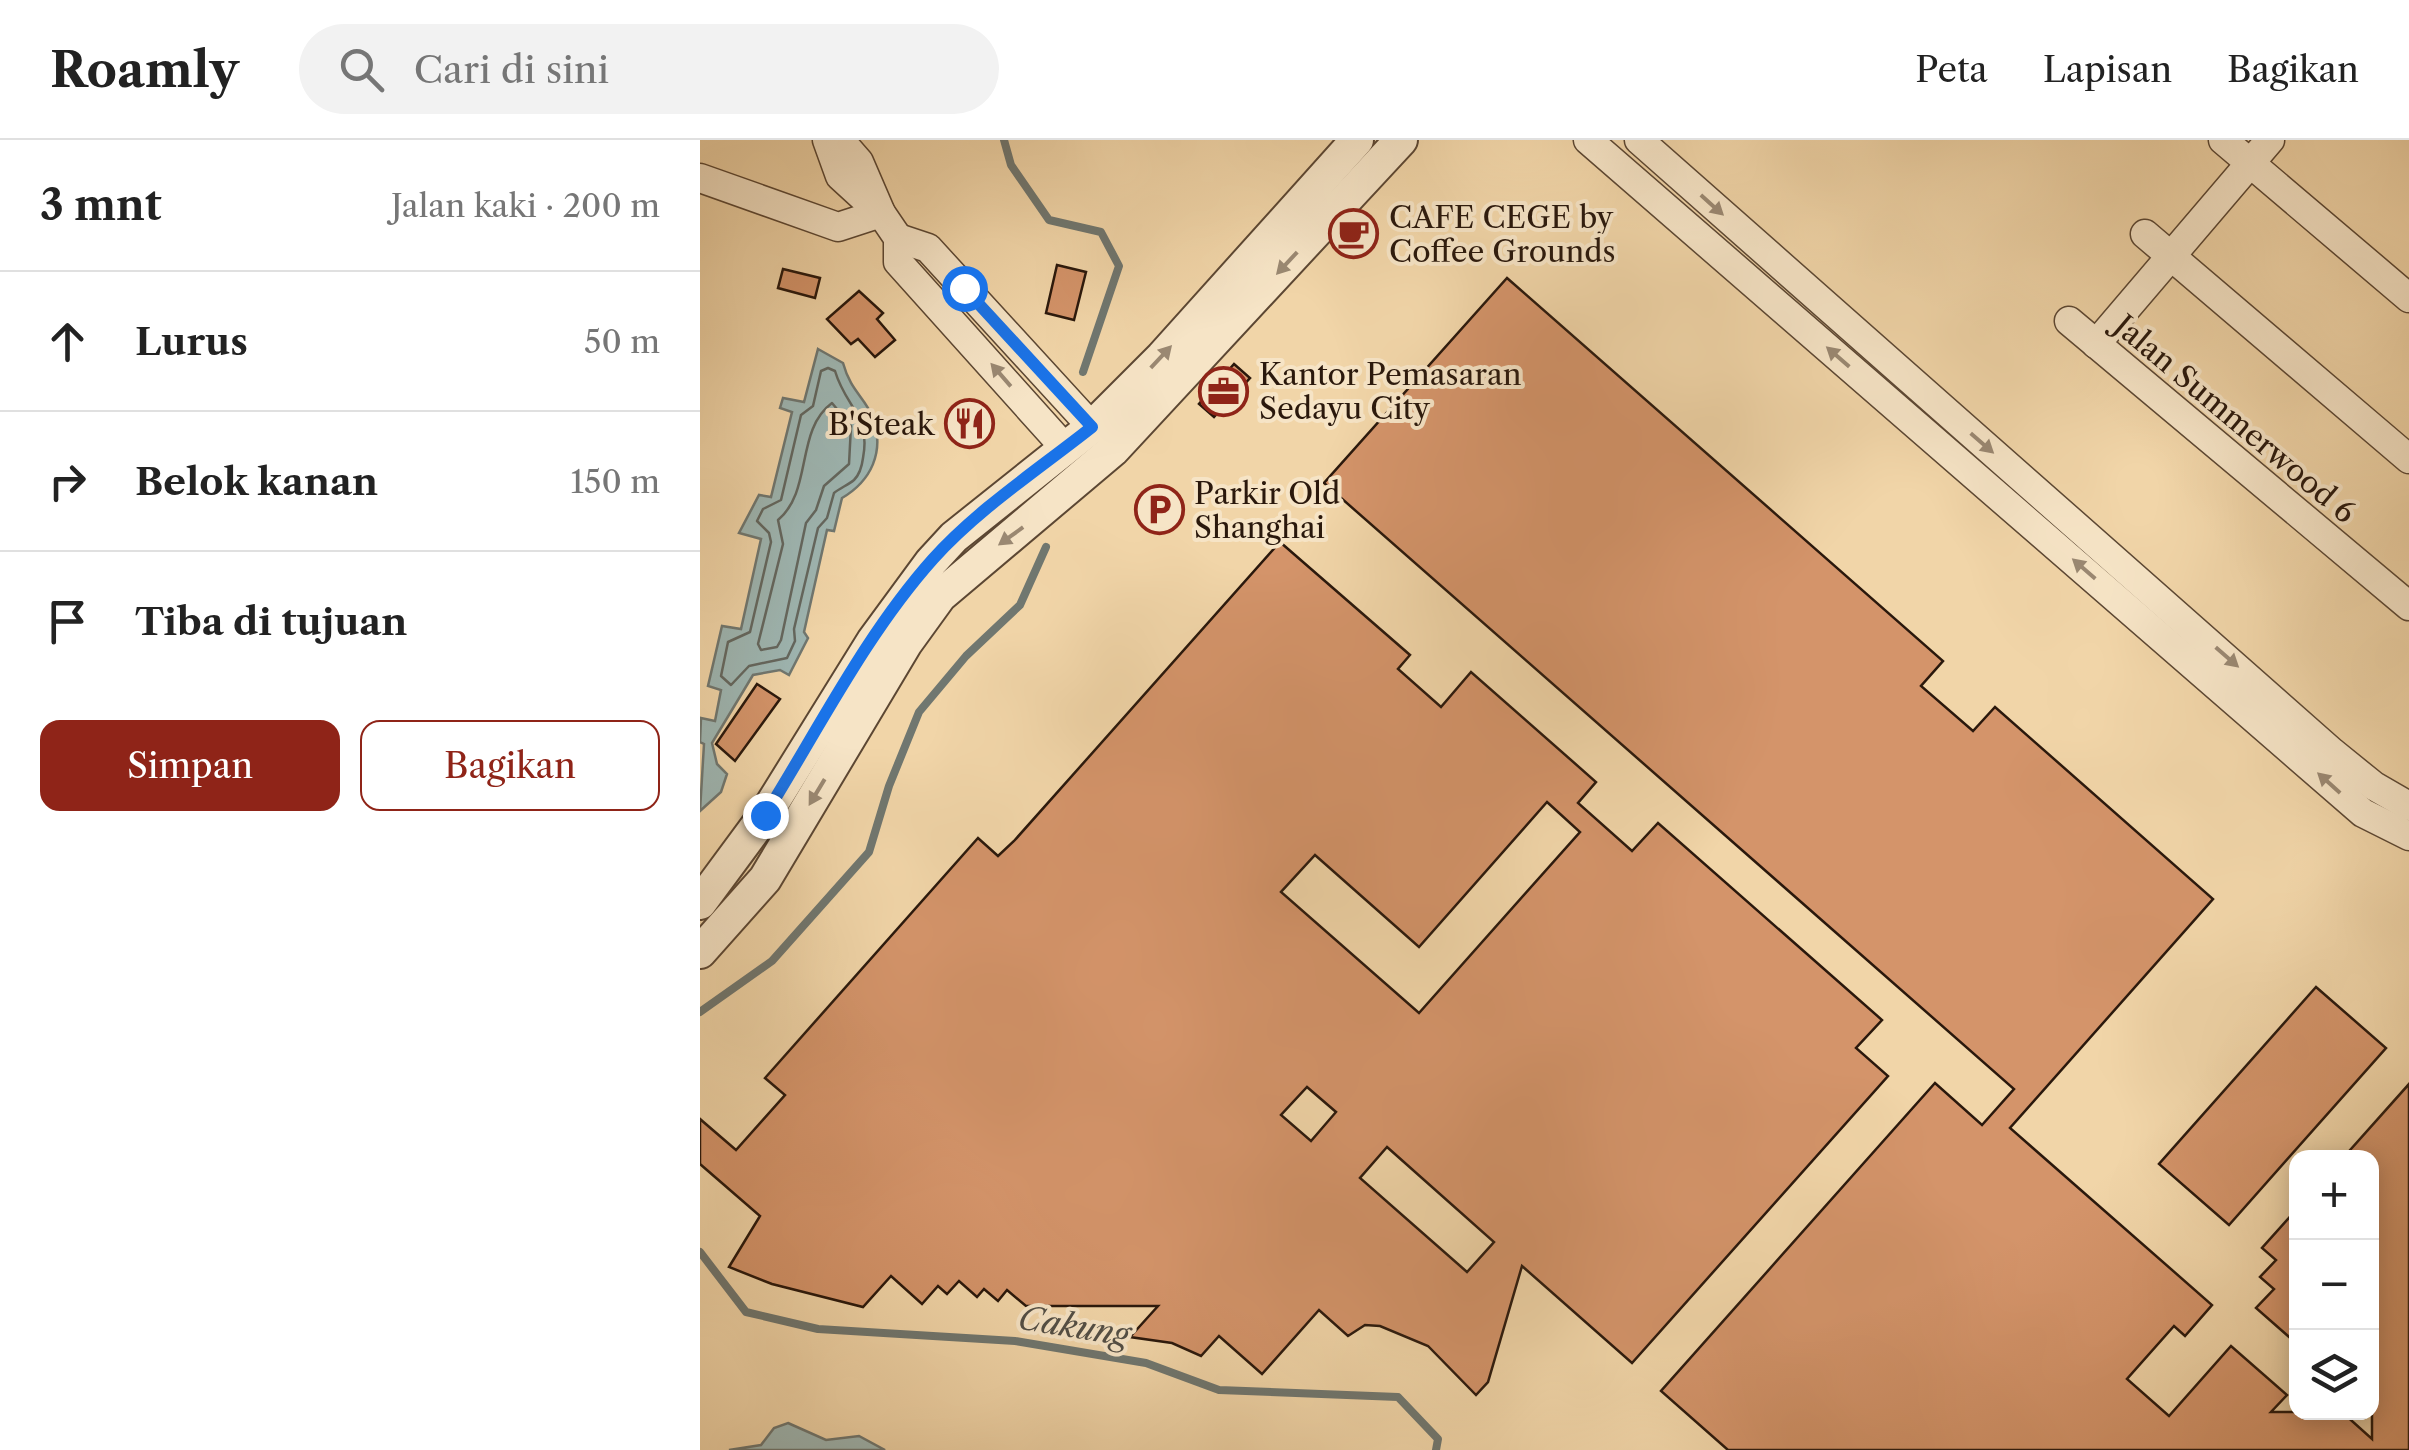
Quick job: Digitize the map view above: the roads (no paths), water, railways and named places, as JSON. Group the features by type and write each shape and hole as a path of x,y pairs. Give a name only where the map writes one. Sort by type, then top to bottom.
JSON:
{"street":[{"path":"827,140 840,176 881,213"},
{"path":"840,140 860,162 881,213 898,238 898,262 1076,461"},
{"path":"1103,438 1162,357 1357,140"},
{"path":"700,952 765,879 906,643 940,596 1401,140"},
{"path":"1588,140 2363,814 2409,836"},
{"path":"1639,140 2332,752 2374,786 2409,806"},
{"path":"2223,140 2409,298"},
{"path":"2096,344 2270,140"},
{"path":"700,178 838,227 881,213"},
{"path":"2145,234 2409,459"},
{"path":"898,238 928,248 1103,438"},
{"name":"Jalan Summerwood 6","path":"2069,321 2407,605"},
{"path":"1926,432 1943,409"},
{"path":"700,903 765,815 872,642 931,562 954,537 1076,461"}],"water":[{"path":"818,349 843,363 870,411 876,431 876,454 868,474 842,498 834,531 827,530 804,632 808,638 789,675 780,670 753,675 712,743 717,764 727,774 721,792 700,811 704,744 700,742 701,718 715,721 721,690 708,686 722,626 741,629 761,539 739,533 759,495 771,497 792,412 780,408 783,398 804,402"},
{"path":"788,1423 826,1440 859,1436 885,1450 729,1450 761,1445 774,1428"}],"waterway":[{"name":"Cakung","path":"1004,140 1011,165 1049,220 1101,232 1119,266 1083,372"},
{"name":"Cakung","path":"700,1012 772,961 869,852 889,786 919,712 966,656 1020,605 1046,547"},
{"name":"Cakung","path":"700,1252 746,1312 818,1329 1015,1341 1146,1363 1219,1390 1398,1397 1438,1439 1436,1450"}],"place":[{"name":"CAFE CEGE by Coffee Grounds","path":"1354,234"},
{"name":"Kantor Pemasaran Sedayu City","path":"1224,391"},
{"name":"B'Steak","path":"969,424"},
{"name":"Parkir Old Shanghai","path":"1159,510"}]}
